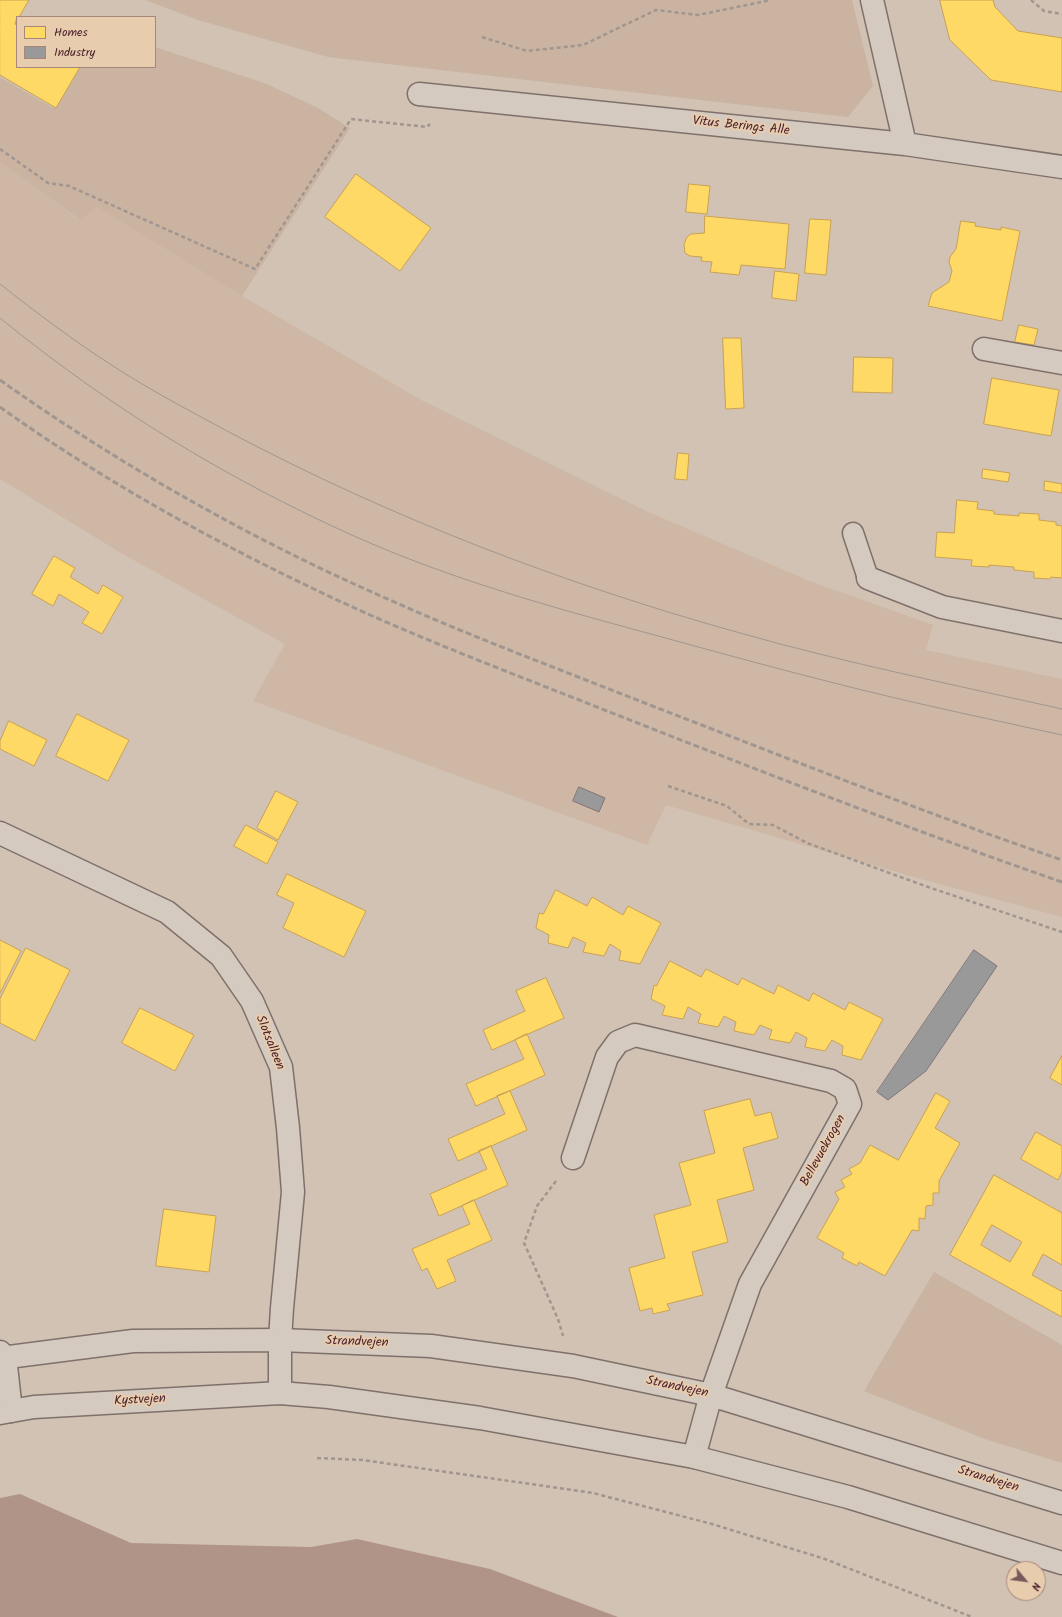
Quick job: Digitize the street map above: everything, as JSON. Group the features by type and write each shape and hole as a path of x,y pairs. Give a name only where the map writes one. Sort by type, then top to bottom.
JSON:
{"street":[{"path":"872,0 905,144"},
{"name":"Vitus Berings Alle","path":"419,94 905,144 1062,167"},
{"path":"984,349 1062,363"},
{"path":"868,578 942,607 1062,630"},
{"name":"Slotsalleen","path":"0,833 167,912 221,956 252,1001 281,1068 293,1192 280,1340 280,1393"},
{"name":"Bellevuekrogen","path":"573,1158 607,1057 618,1042 635,1035 831,1081 845,1089 850,1104 750,1284 711,1395 694,1457"},
{"path":"5,1412 2,1356 133,1341 280,1340"},
{"name":"Strandvejen","path":"280,1340 432,1346 573,1366 711,1395 1062,1503"},
{"path":"280,1393 329,1397 480,1418 694,1457 848,1497 1062,1563"},
{"name":"Kystvejen","path":"5,1412 34,1407 280,1393"}],"lane":[{"path":"853,533 868,578"}],"path":[{"path":"482,37 527,51 583,45 656,10 698,15 771,0"},
{"path":"1031,0 1044,11 1062,14"},
{"path":"0,149 48,183 68,186 255,269 351,119 428,127 448,97"},
{"path":"668,786 727,806 749,824 773,825 808,843 928,887 1062,932"},
{"path":"573,1158 536,1206 524,1243 558,1319 573,1366"},
{"path":"317,1458 363,1460 594,1493 712,1524 825,1559 972,1617"}],"shaded area":[{"path":"145,0 852,0 873,86 848,117 328,57 198,20"},
{"path":"156,47 267,84 318,108 350,128 242,296 97,207 80,220 0,162 0,77 53,108 77,68 156,68"},
{"path":"0,162 79,220 97,207 242,296 423,401 648,512 812,582 933,625 926,650 1062,679 1062,917 921,879 666,805 647,845 253,701 285,644 121,553 0,479"},
{"path":"934,1272 1062,1345 1062,1463 985,1439 864,1391"},
{"path":"20,1494 131,1543 311,1547 357,1539 490,1569 618,1617 0,1617 0,1498"}],"building: Homes":[{"path":"0,0 29,0 20,16 16,16 16,68 79,68 56,108 0,75"},
{"path":"940,0 993,0 995,7 1018,31 1062,38 1062,92 991,80 950,40"},
{"path":"356,174 431,228 400,271 325,217"},
{"path":"689,184 710,186 707,214 686,212"},
{"path":"705,216 789,224 785,269 741,265 739,275 710,272 712,262 701,261 702,257 690,256 685,253 684,244 687,237 691,234 704,233"},
{"path":"810,219 831,220 826,275 805,273"},
{"path":"961,221 976,223 975,226 1001,230 1001,227 1020,231 1002,321 928,306 932,293 949,282 952,271 949,262 950,257 956,249"},
{"path":"775,271 799,274 796,301 772,298"},
{"path":"1019,325 1038,329 1034,345 1015,342"},
{"path":"723,338 741,338 744,408 726,409"},
{"path":"854,357 893,358 892,393 853,392"},
{"path":"992,378 1059,390 1051,436 984,424"},
{"path":"678,453 689,454 687,480 675,479"},
{"path":"983,469 1010,473 1008,482 982,478"},
{"path":"1045,481 1062,484 1062,493 1044,490"},
{"path":"957,500 978,502 977,509 994,511 994,514 1019,516 1019,513 1039,514 1039,520 1056,522 1056,525 1062,526 1062,578 1034,578 1034,572 1014,570 1014,567 989,565 989,567 971,566 972,560 935,557 937,532 954,533"},
{"path":"54,556 75,568 70,577 98,594 103,585 123,597 102,634 82,623 89,612 59,594 53,606 32,594"},
{"path":"77,714 129,740 108,781 56,756"},
{"path":"9,721 47,740 34,766 0,749 0,741"},
{"path":"276,791 298,802 278,840 257,828"},
{"path":"246,825 278,842 267,864 234,846"},
{"path":"287,874 366,911 344,957 283,928 294,903 277,895"},
{"path":"556,890 587,906 592,897 623,915 628,906 661,923 640,964 619,960 621,951 610,944 604,956 583,952 586,943 573,937 568,948 548,943 549,935 536,928 539,913 543,914"},
{"path":"0,940 21,951 0,993"},
{"path":"26,948 70,970 35,1041 0,1023 0,999"},
{"path":"670,961 701,977 706,969 738,985 742,978 774,994 778,985 809,1001 813,993 845,1010 849,1002 883,1019 861,1060 842,1055 843,1046 832,1040 825,1051 805,1047 807,1038 796,1032 790,1043 769,1039 772,1030 760,1025 754,1035 734,1031 736,1022 724,1016 718,1027 698,1023 701,1014 688,1007 683,1019 662,1015 665,1006 651,999 654,985 656,986"},
{"path":"546,978 564,1018 492,1050 483,1030 525,1011 516,991"},
{"path":"140,1008 194,1035 175,1071 122,1043"},
{"path":"527,1034 545,1075 476,1106 466,1084 524,1059 515,1040"},
{"path":"1062,1056 1062,1085 1050,1078"},
{"path":"510,1091 527,1130 458,1161 448,1139 505,1114 497,1096"},
{"path":"936,1093 950,1101 935,1128 960,1143 939,1181 939,1193 933,1193 933,1205 926,1206 925,1219 919,1218 919,1231 912,1230 885,1276 859,1262 857,1266 842,1258 844,1253 817,1238 839,1199 835,1192 845,1187 841,1180 852,1174 849,1169 860,1163 870,1145 898,1160"},
{"path":"750,1099 755,1116 771,1112 778,1138 743,1148 754,1190 717,1200 728,1242 692,1252 703,1295 667,1304 670,1310 653,1314 652,1308 640,1311 629,1268 665,1258 654,1215 691,1205 679,1163 715,1153 704,1111"},
{"path":"1036,1132 1062,1146 1062,1172 1058,1180 1021,1159"},
{"path":"491,1146 508,1185 439,1216 430,1194 487,1169 479,1151"},
{"path":"994,1175 1062,1213 1062,1265 1043,1254 1032,1275 1061,1291 1062,1290 1062,1317 950,1255","holes":["992,1225 1022,1242 1010,1262 981,1245"]},
{"path":"474,1200 492,1240 447,1260 456,1281 437,1289 427,1268 422,1271 412,1249 470,1224 462,1206"},
{"path":"164,1209 216,1216 209,1272 156,1266"}],"building: Industry":[{"path":"579,787 605,798 599,812 573,801"},
{"path":"974,950 997,966 926,1071 888,1100 877,1092"}],"tram line":[{"path":"0,284 98,356 127,375 185,408 229,432 352,493 479,546 544,571 609,593 740,633 860,664 1062,709"},
{"path":"0,318 83,382 170,439 260,490 307,514 354,536 427,566 501,591 576,613 806,676 934,707 1062,735"}],"railway":[{"path":"0,380 92,441 186,498 284,550 383,597 552,667 909,805 1062,860"},
{"path":"0,407 75,458 153,505 273,569 350,606 459,653 720,755 890,820 1062,882"}]}
